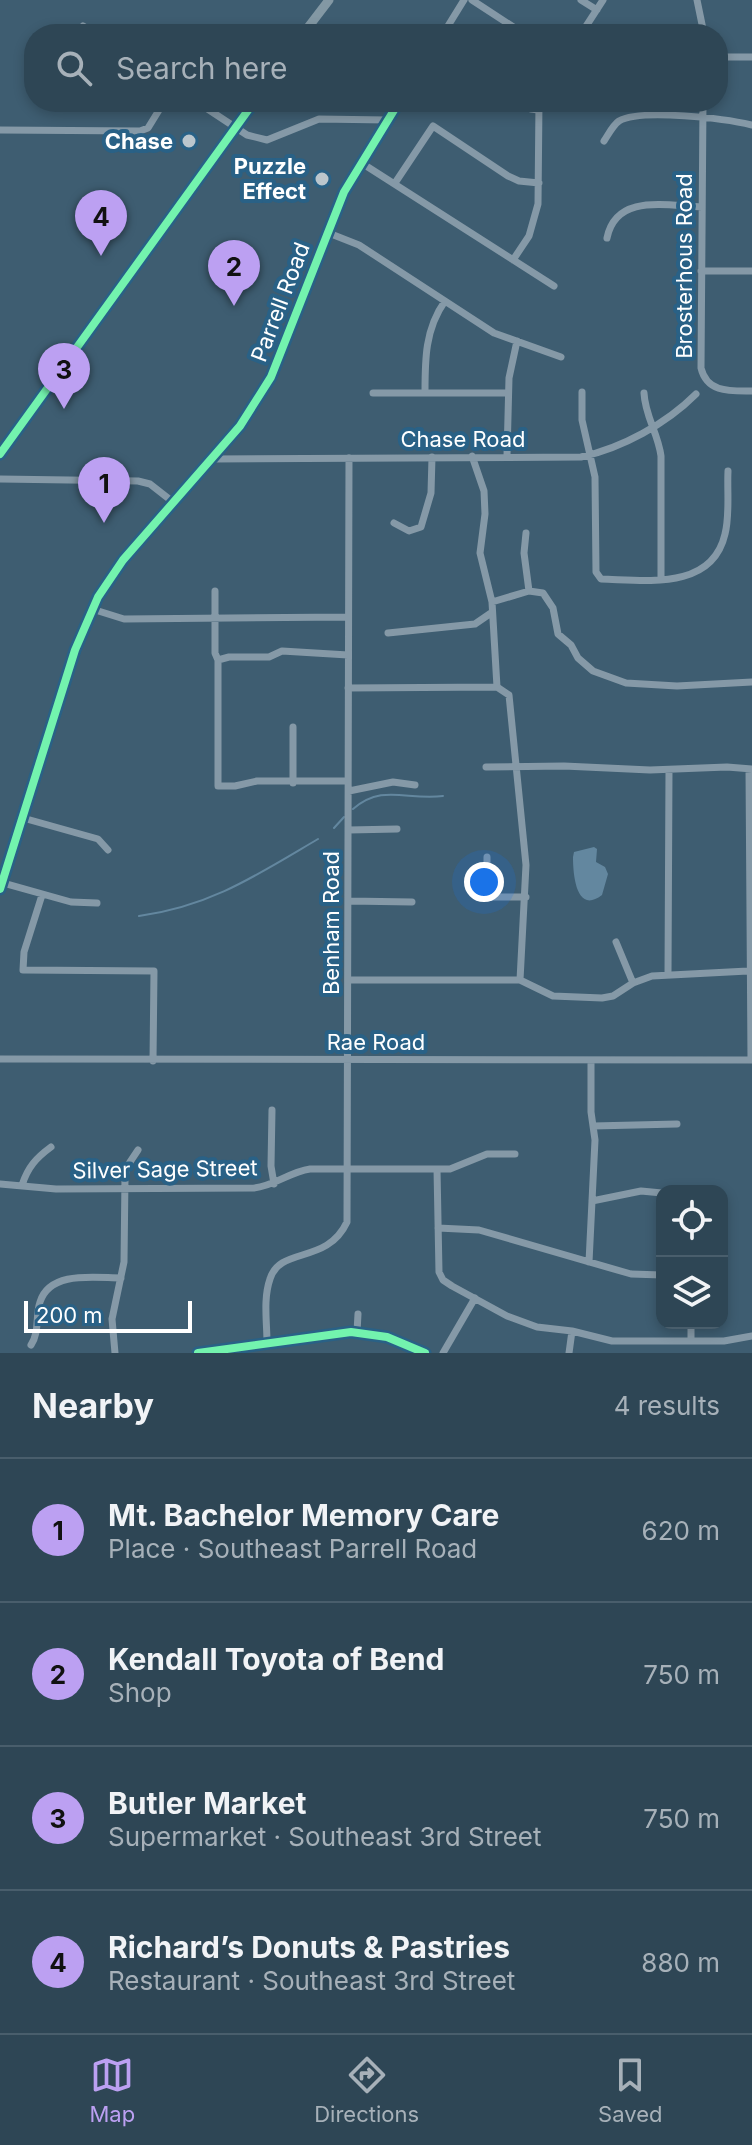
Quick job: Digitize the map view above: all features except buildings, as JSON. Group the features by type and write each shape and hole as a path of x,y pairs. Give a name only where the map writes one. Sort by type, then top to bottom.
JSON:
{"main road":[{"path":"311,24 329,0"},
{"path":"0,454 247,112"},
{"path":"198,1353 357,1332 389,1337 425,1353"}],"street":[{"path":"449,24 464,0"},
{"path":"472,0 509,24"},
{"path":"581,0 597,10"},
{"path":"588,24 603,0"},
{"path":"697,0 702,24"},
{"path":"728,57 752,57"},
{"path":"0,130 140,131 148,128 158,112"},
{"path":"212,112 247,135 267,140 319,119 387,120"},
{"name":"Parrell Road","path":"1,884 75,650 92,609 116,569 247,417 271,377 326,232 360,162 392,112"},
{"path":"513,260 536,220 539,112"},
{"name":"Brosterhous Road","path":"703,112 700,358 703,376 707,383 722,390 752,391"},
{"path":"604,141 618,121 634,116 726,118 752,125"},
{"path":"395,183 433,126 508,176 519,181 539,183"},
{"path":"360,162 554,286"},
{"path":"607,238 609,226 618,213 636,206 702,207"},
{"path":"326,232 359,245 494,333 550,349 561,357"},
{"path":"701,271 752,271"},
{"path":"425,392 428,336 445,301"},
{"path":"507,455 511,358 517,341"},
{"path":"582,392 582,414 595,477 597,577 661,579 685,578 697,573 714,558 725,536 728,471"},
{"path":"373,393 508,393"},
{"path":"644,393 645,409 661,456 661,579"},
{"name":"Chase Road","path":"212,459 590,455 652,427 680,409 696,394"},
{"path":"472,456 484,491 485,514 480,553 492,602 497,687"},
{"path":"394,523 409,531 421,527 431,493 432,457"},
{"name":"Benham Road","path":"267,1343 267,1298 271,1274 280,1263 331,1244 341,1235 347,1222 349,458"},
{"path":"0,479 138,481 150,484 173,502"},
{"path":"526,533 524,553 529,591"},
{"path":"215,591 218,786 257,781 348,781"},
{"path":"492,602 529,591 543,593 553,608 558,634 571,645 584,664 609,678 658,686 752,682"},
{"path":"92,609 124,619 347,617"},
{"path":"388,633 475,624 491,613"},
{"path":"218,660 269,657 282,651 348,655"},
{"path":"348,688 497,687 507,692 524,838 526,897 520,980"},
{"path":"293,727 293,783"},
{"path":"486,767 750,769 748,971 752,1060"},
{"path":"668,974 669,770"},
{"path":"349,791 393,782 415,785"},
{"path":"23,818 98,839 108,850"},
{"path":"349,830 397,829"},
{"path":"487,857 487,897 526,897"},
{"path":"1,884 71,902 97,903"},
{"path":"42,895 24,952 23,970 154,971 153,1061"},
{"path":"349,901 412,902"},
{"path":"616,942 633,983"},
{"path":"349,980 520,980 553,996 602,998 613,996 633,983 652,976 748,971"},
{"name":"Rae Road","path":"0,1059 752,1060"},
{"path":"589,1262 595,1140 591,1060"},
{"path":"272,1110 271,1166 274,1184"},
{"path":"593,1126 677,1124"},
{"path":"22,1185 35,1160 51,1147"},
{"path":"115,1353 112,1319 125,1242 125,1189 128,1165 138,1150"},
{"name":"Silver Sage Street","path":"0,1184 56,1189 254,1188 274,1184 297,1171 437,1169 462,1166 487,1154 515,1154"},
{"path":"437,1169 439,1272 443,1280 524,1324 612,1341 724,1341 752,1336"},
{"path":"592,1201 641,1191 656,1192"},
{"path":"438,1228 479,1230 631,1274 656,1275"},
{"path":"31,1345 36,1336 40,1301 54,1285 74,1278 121,1278"},
{"path":"443,1353 475,1298"},
{"path":"357,1332 358,1314"},
{"path":"691,1329 691,1341"},
{"path":"569,1353 572,1331"}],"water":[{"path":"597,849 596,862 605,867 608,874 602,895 586,900 578,890 573,857 574,852"}],"waterway":[{"path":"353,809 364,801 385,795 443,796"},
{"path":"334,828 344,817"},
{"path":"139,916 211,897 254,877 318,839"}],"cycle path":[{"path":"0,454 247,112"},
{"path":"0,889 75,650 98,597 123,560 240,426 271,377 344,192 393,112"},
{"path":"198,1353 351,1332 387,1337 425,1353"}],"place":[{"name":"Chase","path":"189,141"},
{"name":"Puzzle Effect","path":"322,179"},
{"name":"Richard’s Donuts & Pastries","path":"101,256"},
{"name":"Kendall Toyota of Bend","path":"234,306"},
{"name":"Butler Market","path":"64,409"},
{"name":"Mt. Bachelor Memory Care","path":"104,523"}]}
